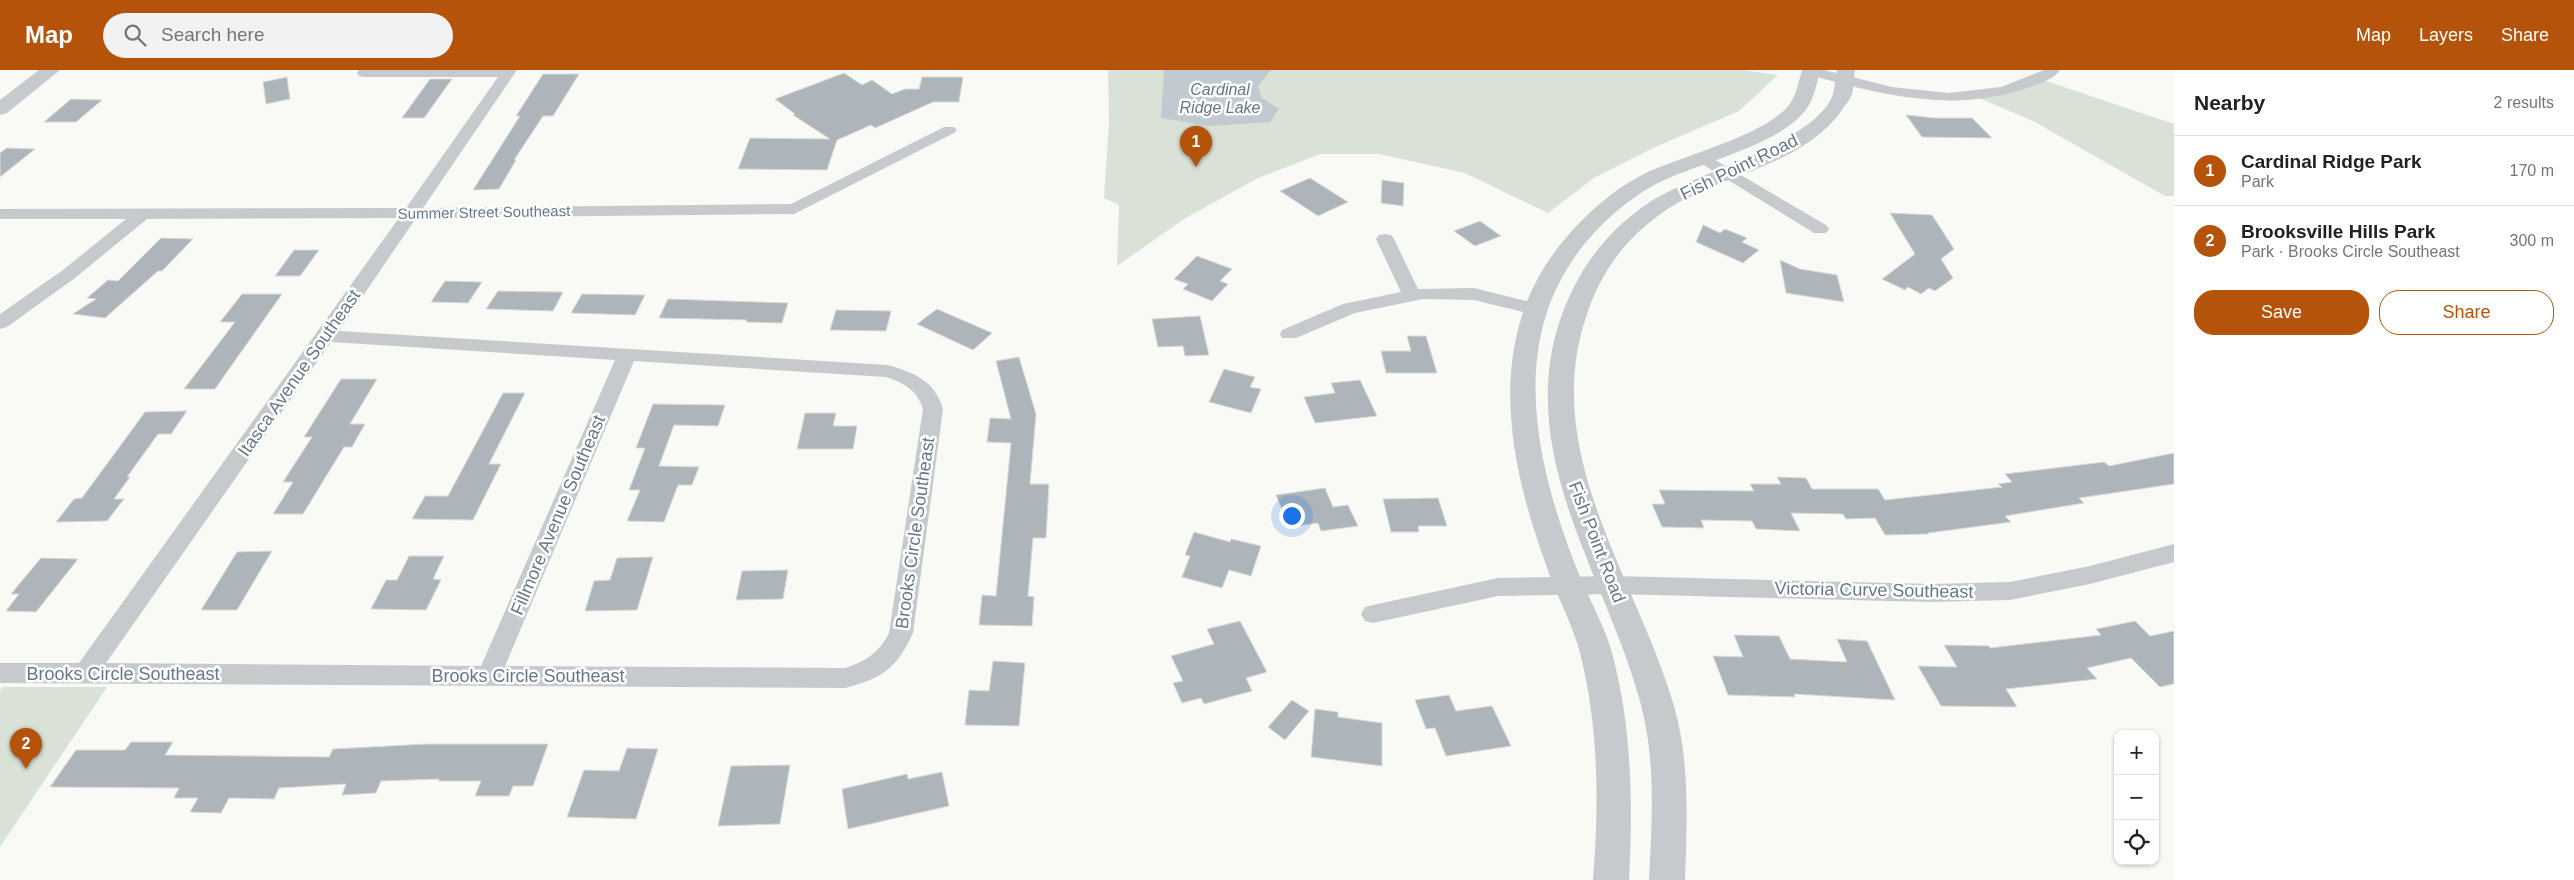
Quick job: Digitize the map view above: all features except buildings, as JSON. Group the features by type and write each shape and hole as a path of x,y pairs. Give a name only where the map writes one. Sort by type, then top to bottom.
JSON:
{"street":[{"path":"0,109 51,70"},
{"path":"1811,71 1847,76 1898,92 1952,96 1988,95 2022,86 2054,70"},
{"path":"364,73 509,71"},
{"name":"Itasca Avenue Southeast","path":"85,674 326,336 509,71"},
{"name":"Fish Point Road","path":"1611,880 1615,822 1612,734 1595,652 1543,518 1531,475 1523,423 1522,364 1536,309 1554,270 1577,240 1614,206 1649,179 1778,125 1798,106 1811,71"},
{"name":"Fish Point Road","path":"1667,880 1670,831 1662,727 1644,660 1587,523 1573,481 1562,426 1559,372 1570,327 1584,291 1599,262 1626,233 1658,206 1727,172 1764,158 1798,140 1824,123 1847,76"},
{"name":"Summer Street Southeast","path":"0,214 410,213 794,209 949,130"},
{"path":"1703,158 1820,229"},
{"path":"0,323 69,274 142,214"},
{"path":"1385,239 1412,296"},
{"path":"1289,334 1350,308 1424,293 1474,294 1536,309"},
{"name":"Brooks Circle Southeast","path":"0,673 844,678 866,673 883,663 895,649 901,633 933,409 930,396 913,380 887,371 326,336"},
{"name":"Fillmore Avenue Southeast","path":"489,675 627,354"},
{"name":"Victoria Curve Southeast","path":"1373,614 1498,587 1613,585 1932,593 2010,591 2090,576 2174,554"}],"shaded area":[{"path":"1108,70 1742,70 1778,75 1739,111 1653,148 1594,178 1548,213 1465,173 1379,154 1320,154 1256,179 1184,219 1117,266 1119,205 1104,198 1109,123"},
{"path":"2043,80 2174,124 2174,196 2165,196 2033,121 1974,96 1995,97"},
{"path":"3,687 107,687 0,847 0,690"}],"water":[{"name":"Cardinal Ridge Lake","path":"1164,70 1271,70 1258,86 1262,98 1279,109 1270,122 1210,126 1161,118"}],"place":[{"name":"Cardinal Ridge Park","path":"1196,167"},
{"name":"Brooksville Hills Park","path":"26,769"}]}
